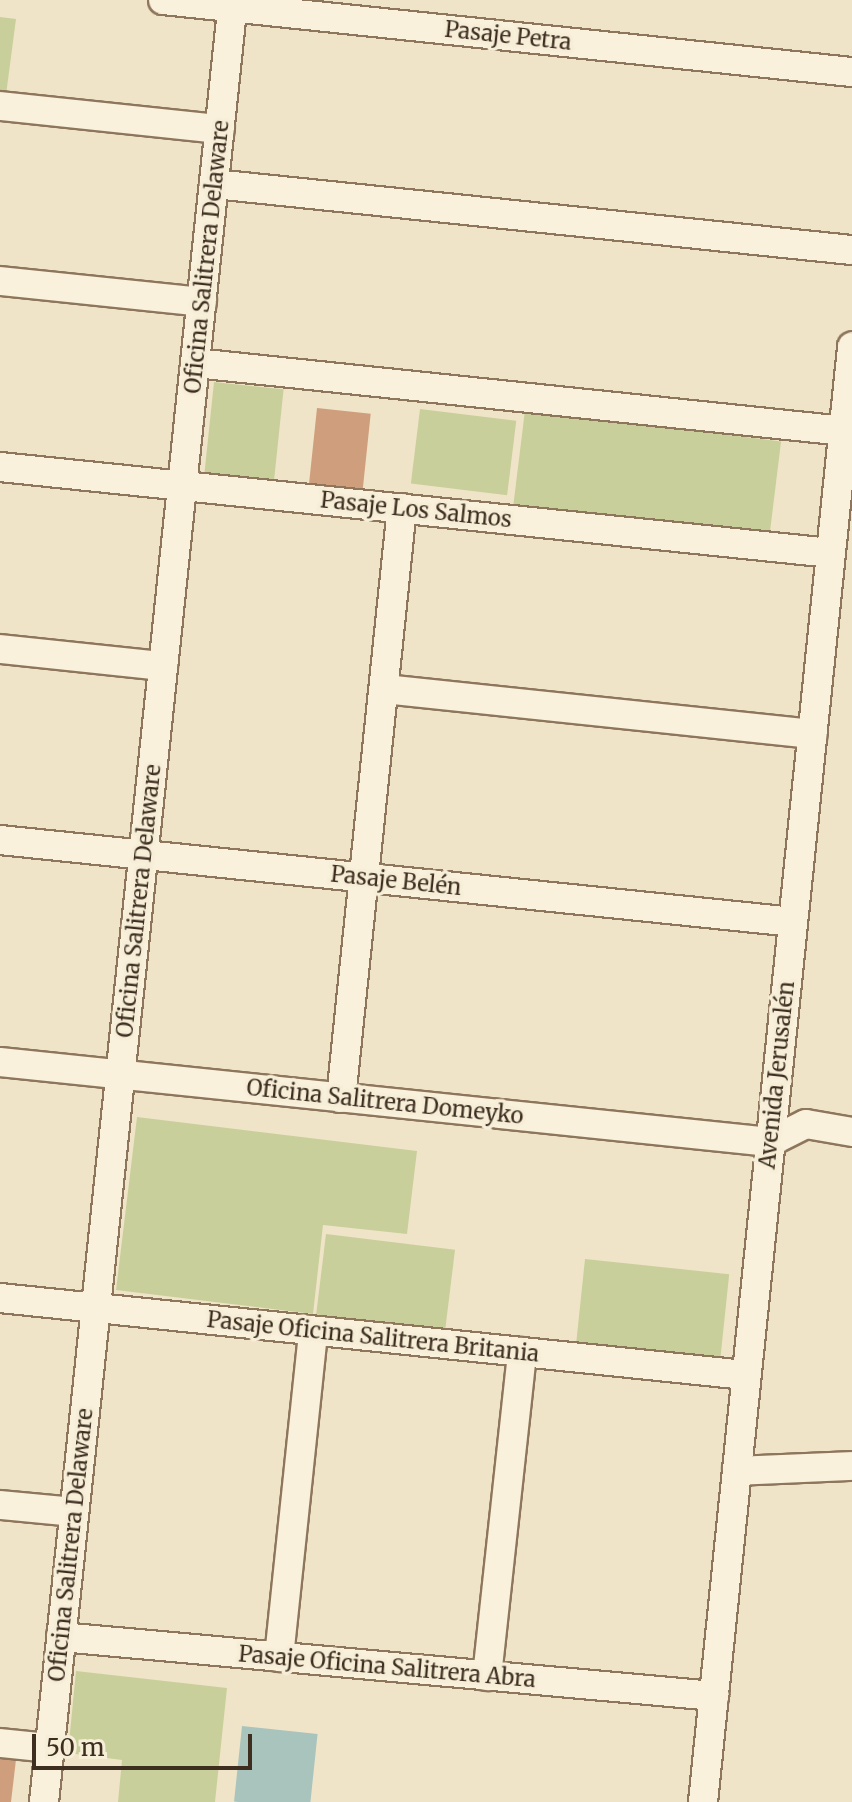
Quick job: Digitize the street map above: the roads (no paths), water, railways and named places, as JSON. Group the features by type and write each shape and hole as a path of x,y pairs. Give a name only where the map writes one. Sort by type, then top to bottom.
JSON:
{"street":[{"name":"Pasaje Petra","path":"163,0 233,4 852,72"},
{"name":"Oficina Salitrera Delaware","path":"44,1802 233,4"},
{"path":"0,106 220,129"},
{"path":"214,184 852,250"},
{"path":"0,281 202,302"},
{"name":"Avenida Jerusalén","path":"703,1802 831,553 845,490 844,431 852,347"},
{"path":"195,363 844,431"},
{"name":"Pasaje Los Salmos","path":"0,467 831,553"},
{"path":"341,1098 402,508"},
{"path":"0,649 163,666"},
{"path":"384,689 813,734"},
{"name":"Pasaje Belén","path":"0,840 793,922"},
{"name":"Oficina Salitrera Domeyko","path":"0,1062 770,1142"},
{"path":"770,1142 806,1124 852,1132"},
{"name":"Pasaje Oficina Salitrera Britania","path":"0,1298 745,1375"},
{"path":"279,1657 313,1331"},
{"path":"487,1676 522,1352"},
{"path":"737,1471 852,1466"},
{"path":"0,1505 74,1512"},
{"name":"Pasaje Oficina Salitrera Abra","path":"61,1637 714,1696"},
{"path":"0,1743 49,1748"}],"water":[{"path":"242,1726 318,1734 310,1802 234,1802"}]}
